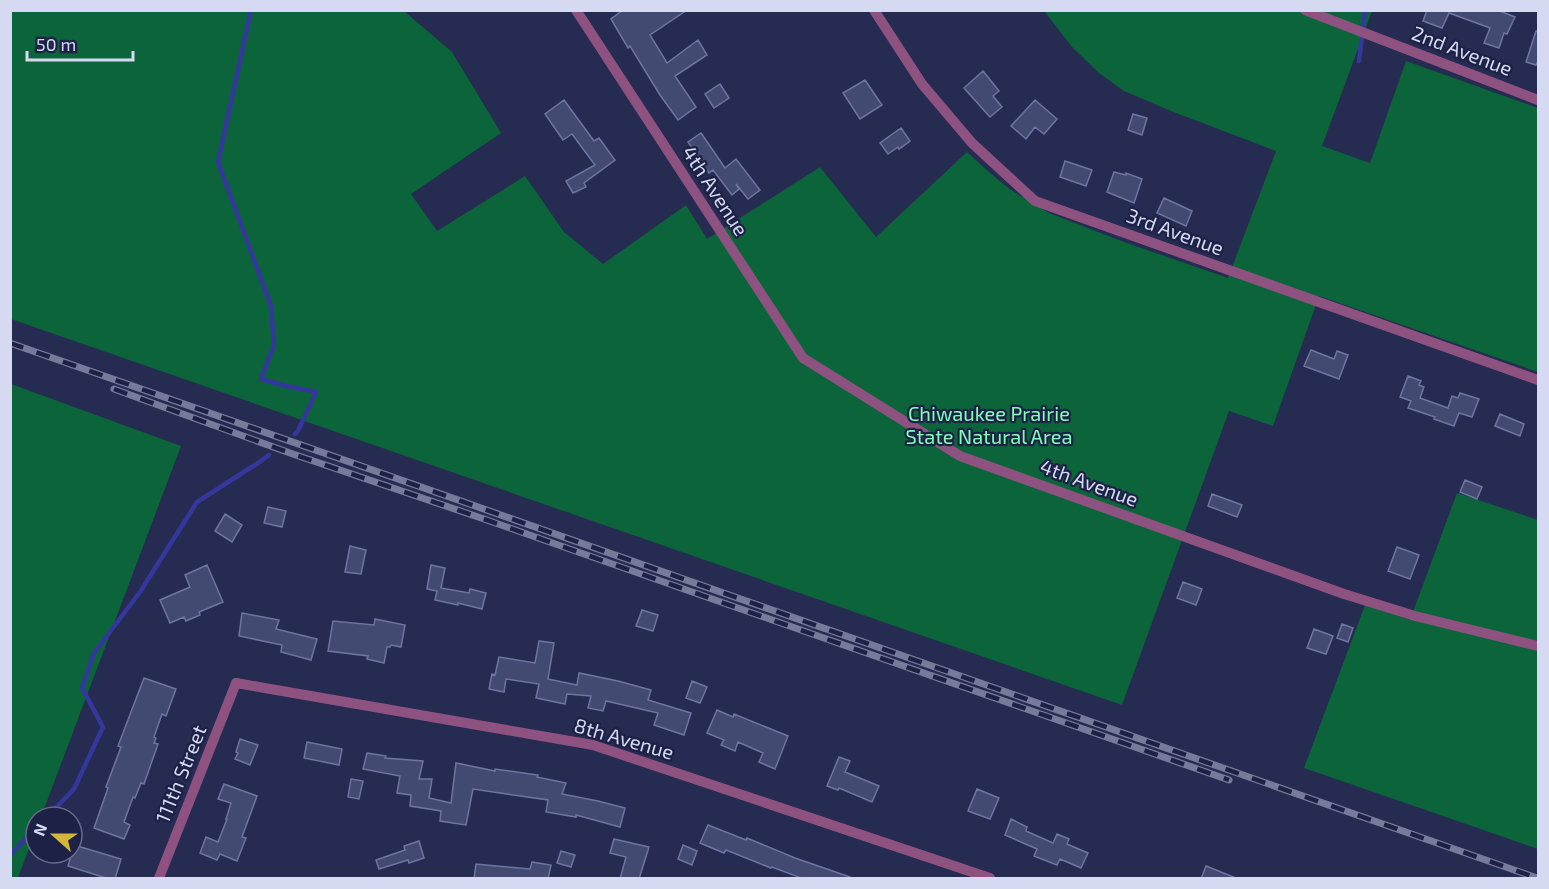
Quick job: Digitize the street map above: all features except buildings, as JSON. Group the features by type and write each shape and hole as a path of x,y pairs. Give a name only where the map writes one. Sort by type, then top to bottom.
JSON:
{"street":[{"name":"4th Avenue","path":"576,10 802,358 960,456 1354,597 1415,616 1539,646"},
{"name":"3rd Avenue","path":"874,10 922,84 972,143 1035,201 1539,380"},
{"name":"2nd Avenue","path":"1305,10 1539,100"},
{"name":"111th Street","path":"159,879 236,683"},
{"name":"8th Avenue","path":"236,683 593,745 990,879"}],"green space":[{"name":"Chiwaukee Prairie State Natural Area","path":"11,11 404,11 452,52 501,133 411,194 437,231 525,176 564,232 603,264 686,205 707,239 820,167 876,237 967,152 1011,190 1049,213 1228,278 1276,151 1124,91 1099,73 1072,47 1044,11 1372,11 1322,146 1370,163 1406,61 1538,108 1538,372 1319,296 1273,426 1229,411 1122,705 11,319"},
{"path":"11,384 181,446 46,805 24,805 24,862 18,878 10,878"},
{"path":"1457,493 1538,520 1538,849 1304,768 1365,605 1410,620"}],"waterway":[{"path":"251,10 218,162 271,306 274,345 261,379 316,392 295,434"},
{"path":"1359,61 1365,10"},
{"path":"59,805 74,789 103,727 82,688 94,653 140,592 197,502 269,455"},
{"path":"10,855 24,840"}],"railway":[{"path":"10,343 1537,878"},
{"path":"114,389 290,453 1229,780"}]}
